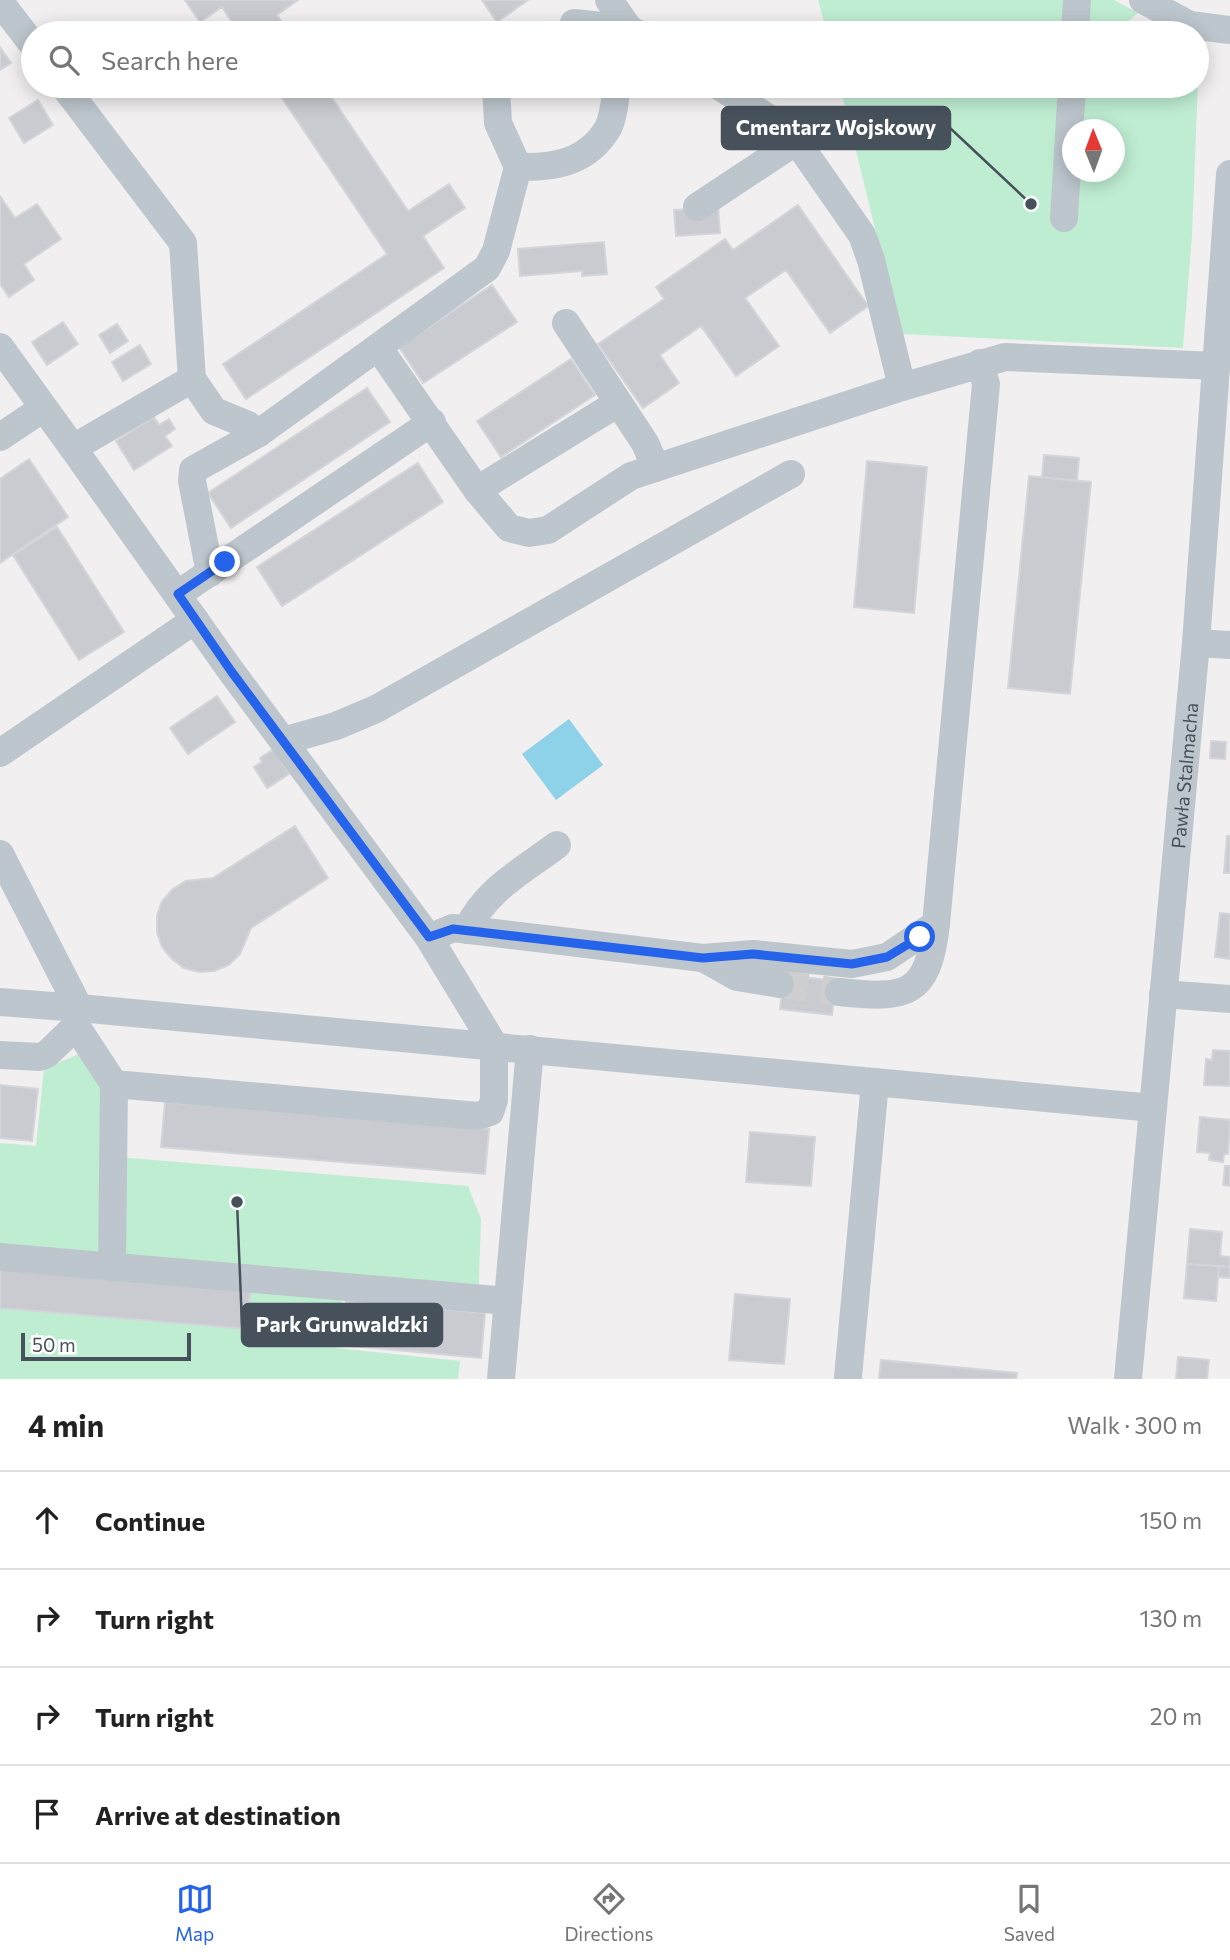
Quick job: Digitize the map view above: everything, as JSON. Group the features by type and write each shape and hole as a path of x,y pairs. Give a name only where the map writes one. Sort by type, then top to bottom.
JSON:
{"street":[{"path":"609,0 623,21"},
{"path":"1076,21 1077,0"},
{"path":"1143,0 1182,21"},
{"path":"0,2 21,29"},
{"path":"1209,27 1230,30"},
{"path":"73,98 183,243 192,379 214,411 248,425 259,433"},
{"path":"210,573 192,481 193,470 259,433 487,268 496,251 518,167 498,123 497,98"},
{"path":"518,167 546,168 569,163 588,152 609,127 615,98"},
{"path":"738,98 770,119 795,142 862,235 872,260 902,387"},
{"path":"1063,218 1071,98"},
{"path":"697,207 795,142"},
{"name":"Pawła Stalmacha","path":"1128,1379 1196,643 1230,174"},
{"path":"566,323 656,468"},
{"path":"0,347 195,620 429,937 494,1045 494,1100 489,1112 478,1116 114,1084"},
{"path":"378,347 477,490 509,528 529,533 548,530 631,476 902,387 1004,357 1217,366"},
{"path":"839,992 891,996 914,985 929,967 936,924 986,384 980,363"},
{"path":"73,448 192,379"},
{"path":"477,490 618,403"},
{"path":"0,438 42,409"},
{"path":"178,594 432,422"},
{"path":"283,741 336,726 376,709 791,474"},
{"path":"0,753 195,620"},
{"path":"1196,643 1230,645"},
{"path":"467,930 476,910 492,893 558,845"},
{"path":"0,854 78,1017 114,1084 112,1266"},
{"path":"429,937 453,929 703,958 753,954 852,964 869,962 904,948 936,924"},
{"path":"703,958 737,977 780,984"},
{"path":"1163,994 1230,999"},
{"path":"0,1002 78,1017 494,1045 1153,1108"},
{"path":"0,1055 40,1057 78,1017"},
{"path":"501,1379 530,1049"},
{"path":"848,1377 875,1082"},
{"path":"0,1257 508,1301"}],"green space":[{"path":"818,0 1114,0 1138,13 1129,21 824,21"},
{"path":"843,98 1197,98 1192,236 1183,348 901,334"},
{"path":"81,1053 105,1083 105,1156 468,1186 481,1219 478,1308 342,1297 337,1348 460,1361 458,1379 0,1379 0,1143 36,1146 44,1069"}],"water":[{"path":"569,719 603,765 556,800 522,754"}],"building":[{"path":"185,0 298,0 277,15 281,21 231,21 222,7 199,21"},
{"path":"482,0 528,0 498,21"},
{"path":"0,47 11,63 0,70"},
{"path":"282,98 332,98 408,211 449,184 465,208 423,236 444,268 246,399 223,364 387,254"},
{"path":"38,100 53,125 24,143 9,118"},
{"path":"0,196 15,218 37,204 61,239 24,264 34,280 9,297 0,284"},
{"path":"798,205 868,306 830,333 786,270 745,298 779,346 736,376 701,326 660,355 679,383 643,408 598,344 664,299 656,287 725,239 733,250"},
{"path":"718,207 720,233 676,236 674,210"},
{"path":"604,242 607,274 582,276 582,271 520,276 518,249"},
{"path":"492,285 517,322 423,383 399,347"},
{"path":"63,322 78,344 47,365 32,342"},
{"path":"117,324 128,341 110,353 99,335"},
{"path":"140,345 151,364 123,381 112,362"},
{"path":"571,359 595,395 501,457 477,421"},
{"path":"367,388 390,422 231,528 208,493"},
{"path":"154,417 159,425 169,419 175,429 165,436 172,446 134,470 116,441"},
{"path":"1044,455 1079,458 1077,481 1042,477"},
{"path":"29,459 68,517 0,563 0,479"},
{"path":"867,461 927,467 914,613 854,607"},
{"path":"418,463 443,502 282,606 257,567"},
{"path":"1029,476 1091,482 1070,694 1008,688"},
{"path":"57,527 124,632 79,660 13,555"},
{"path":"217,696 235,722 188,754 170,728"},
{"path":"1211,741 1226,742 1225,759 1210,758"},
{"path":"274,749 289,774 267,788 254,767 262,762 260,758"},
{"path":"295,826 328,878 251,928 240,954 229,965 214,971 199,972 184,968 172,959 162,947 157,932 157,916 162,901 173,889 186,881 213,878"},
{"path":"1227,836 1230,836 1230,873 1224,873"},
{"path":"1220,913 1230,914 1230,959 1215,957"},
{"path":"784,975 836,981 832,1015 780,1009"},
{"path":"1213,1050 1230,1051 1230,1086 1204,1085 1206,1059 1212,1060"},
{"path":"0,1085 38,1089 32,1141 0,1138"},
{"path":"165,1102 489,1129 485,1174 161,1147"},
{"path":"1200,1117 1230,1120 1228,1154 1224,1154 1223,1162 1209,1160 1210,1153 1197,1152"},
{"path":"750,1132 815,1137 811,1186 746,1182"},
{"path":"1225,1166 1230,1166 1230,1186 1223,1185"},
{"path":"1190,1229 1222,1232 1220,1256 1230,1257 1230,1267 1187,1264"},
{"path":"0,1264 251,1286 247,1329 0,1308"},
{"path":"1187,1264 1219,1266 1216,1301 1184,1298"},
{"path":"1219,1266 1230,1267 1230,1278 1218,1277"},
{"path":"735,1294 790,1299 784,1364 729,1360"},
{"path":"346,1301 485,1313 481,1358 342,1345"},
{"path":"1178,1357 1209,1360 1207,1379 1176,1379"},
{"path":"881,1360 1017,1373 1016,1379 879,1379"}],"tunnel":[{"path":"780,984 839,992"}],"place":[{"name":"Cmentarz Wojskowy","path":"1031,204"},
{"name":"Park Grunwaldzki","path":"237,1202"}],"route":[{"path":"225,562 178,594 231,671 429,937 453,929 703,958 753,954 852,964 887,957 920,937"}]}
